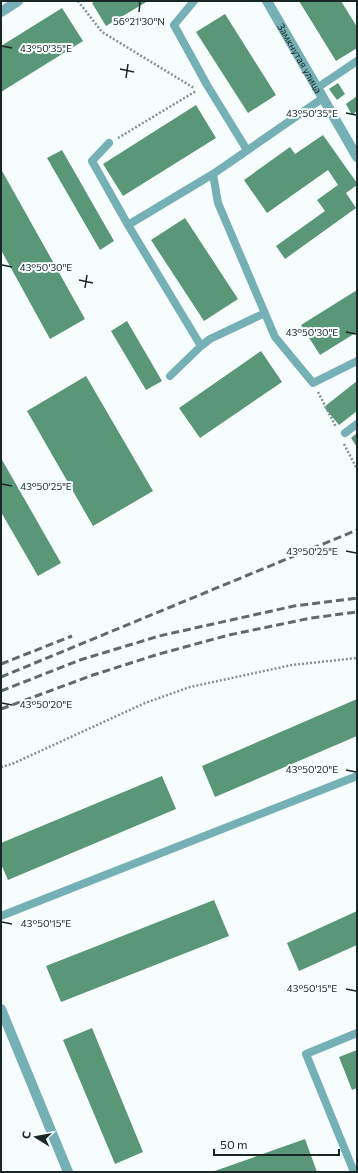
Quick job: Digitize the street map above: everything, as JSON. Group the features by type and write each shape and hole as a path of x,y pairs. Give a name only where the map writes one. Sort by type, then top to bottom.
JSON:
{"street":[{"path":"1,12 18,1"},
{"name":"Замкнутая улица","path":"267,1 357,157"},
{"path":"1,1009 68,1172"}],"lane":[{"path":"194,1 174,25 207,85 247,150"},
{"path":"317,88 357,61"},
{"path":"128,224 213,174 323,98"},
{"path":"109,143 92,161 201,346"},
{"path":"213,174 218,203 274,337 313,383 357,361"},
{"path":"170,376 210,339 265,313"},
{"path":"345,433 357,424"},
{"path":"1,916 357,776"},
{"path":"354,1172 306,1054 357,1033"}],"path":[{"path":"78,1 102,32 198,90 109,143"},
{"path":"1,767 12,764 145,703 190,687 292,665 357,658"}],"building":[{"path":"95,1 148,1 106,26 92,3"},
{"path":"299,1 341,1 357,27 357,48 336,61"},
{"path":"62,8 83,41 1,92 1,46"},
{"path":"225,14 276,95 248,113 196,32"},
{"path":"338,83 345,94 337,100 329,89"},
{"path":"357,96 357,111 352,115 346,104"},
{"path":"196,105 216,138 123,196 103,164"},
{"path":"323,135 357,183 357,185 346,193 356,208 285,259 276,246 325,211 317,200 338,185 328,170 267,213 244,180 290,147 295,154"},
{"path":"62,150 114,241 100,250 47,158"},
{"path":"1,169 85,319 50,339 1,250"},
{"path":"185,218 238,299 204,321 151,240"},
{"path":"357,290 357,332 320,355 301,325"},
{"path":"127,321 162,381 146,390 111,331"},
{"path":"261,351 282,382 200,438 179,408"},
{"path":"86,376 153,491 93,526 27,411"},
{"path":"357,381 357,411 339,425 324,407"},
{"path":"357,433 357,447 351,438"},
{"path":"1,458 61,563 38,576 1,512"},
{"path":"357,699 357,736 215,797 202,766"},
{"path":"162,776 176,809 8,880 1,864 1,843"},
{"path":"214,900 229,936 61,1002 46,966"},
{"path":"357,911 357,945 299,971 287,943"},
{"path":"92,1028 143,1152 115,1164 63,1040"},
{"path":"357,1050 357,1088 352,1090 339,1057"},
{"path":"305,1139 317,1172 212,1172"}],"railway":[{"path":"1,677 357,530"},
{"path":"1,691 80,660 159,636 294,606 357,598"},
{"path":"1,709 93,675 159,654 229,635 311,618 357,612"},
{"path":"1,664 72,636"}]}
